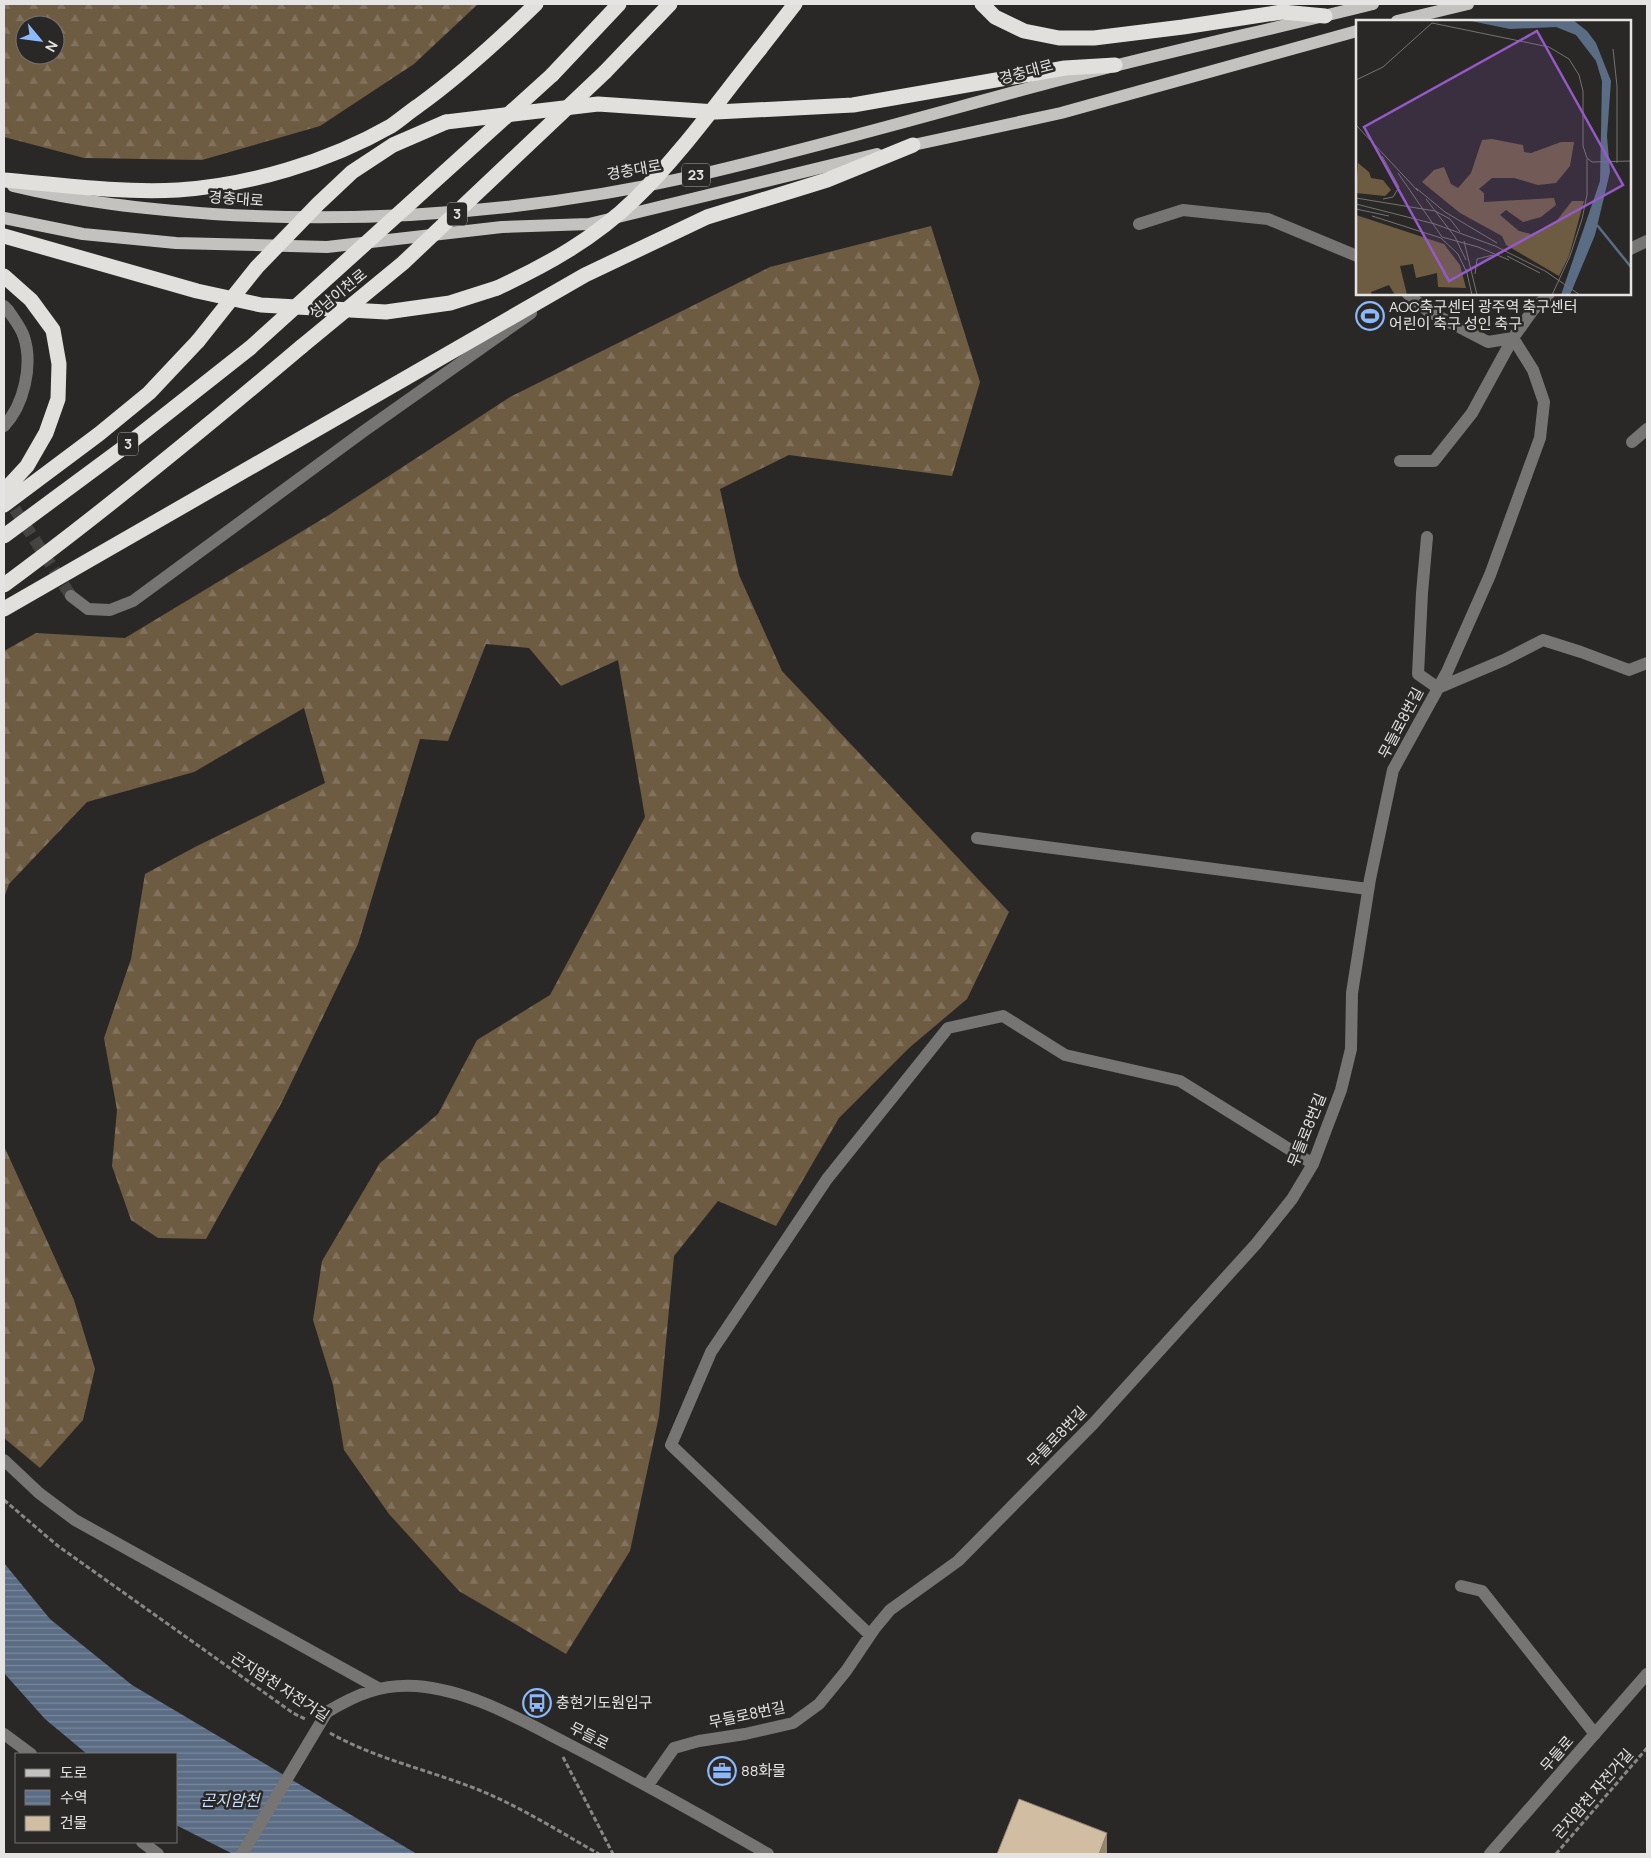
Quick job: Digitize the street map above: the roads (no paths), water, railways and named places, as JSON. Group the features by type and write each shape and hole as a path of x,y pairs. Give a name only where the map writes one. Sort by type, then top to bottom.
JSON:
{"highway":[{"path":"4,182 126,190 179,190 286,171 339,151 391,126 439,91 492,48 536,4"},
{"name":"성남이천로","path":"4,536 127,445 250,348 552,75 619,4"},
{"name":"성남이천로","path":"4,585 84,525 196,435 404,263 605,72 670,4"},
{"path":"4,236 197,292 261,304 386,312 450,303 497,288 550,262 575,247 634,199 682,146 795,4"},
{"path":"982,4 996,17 1024,31 1059,38 1094,38 1282,12 1325,16"},
{"path":"4,505 149,394 198,341 257,267 352,172 393,145 446,122 598,104 716,112 853,105 1065,68 1115,65"},
{"path":"4,610 585,275 708,217 827,180 913,145"},
{"path":"4,276 31,300 53,330 59,364 58,399 46,433 27,466 4,491"}],"main road":[{"name":"경충대로","path":"4,182 48,195 114,206 273,218 359,218 427,215 491,209 583,196 695,175 797,150 1115,65 1374,4"},
{"path":"1401,20 1468,4"},
{"name":"23","path":"4,218 83,234 176,242 327,247 502,227 589,224 913,145 1061,113 1356,31"}],"street":[{"path":"1139,224 1183,210 1268,219 1356,256"},
{"path":"1631,249 1647,241"},
{"path":"71,596 88,609 110,610 133,600 364,431 585,275"},
{"path":"1409,295 1428,310 1488,342 1513,338"},
{"path":"1400,461 1434,461 1472,413 1513,338 1533,310 1548,295"},
{"path":"4,306 24,336 28,363 22,396 4,426"},
{"name":"무들로8번길","path":"648,1785 674,1748 700,1741 745,1734 793,1723 819,1704 846,1671 890,1610 958,1561 1093,1424 1256,1244 1292,1199 1313,1164 1340,1090 1351,1049 1352,993 1368,889 1394,770 1446,672 1490,575 1540,438 1544,402 1533,370 1513,338"},
{"path":"1632,442 1647,429"},
{"path":"1427,537 1418,674 1438,688 1504,660 1543,640 1629,670 1647,663"},
{"path":"977,838 1368,889"},
{"path":"870,1636 671,1445 710,1352 827,1180 948,1028 1003,1016 1065,1055 1180,1081 1313,1164"},
{"path":"4,1460 39,1493 75,1520 378,1688"},
{"path":"1461,1586 1482,1591 1595,1734"},
{"name":"무들로","path":"1490,1854 1647,1674"},
{"name":"무들로","path":"242,1854 327,1712 348,1699 378,1688 416,1686 454,1693 497,1709 648,1785 768,1854"},
{"path":"4,1734 30,1753"},
{"path":"143,1843 158,1854"}],"water":[{"name":"곤지암천","path":"4,1563 50,1619 132,1685 417,1854 233,1854 178,1826 178,1753 86,1753 45,1719 4,1673"}],"tunnel":[{"path":"5,494 71,596"}],"place":[{"name":"AOC축구센터 광주역 축구센터 어린이 축구 성인 축구","path":"1370,316"},
{"name":"충현기도원입구","path":"537,1703"},
{"name":"88화물","path":"722,1771"}]}
